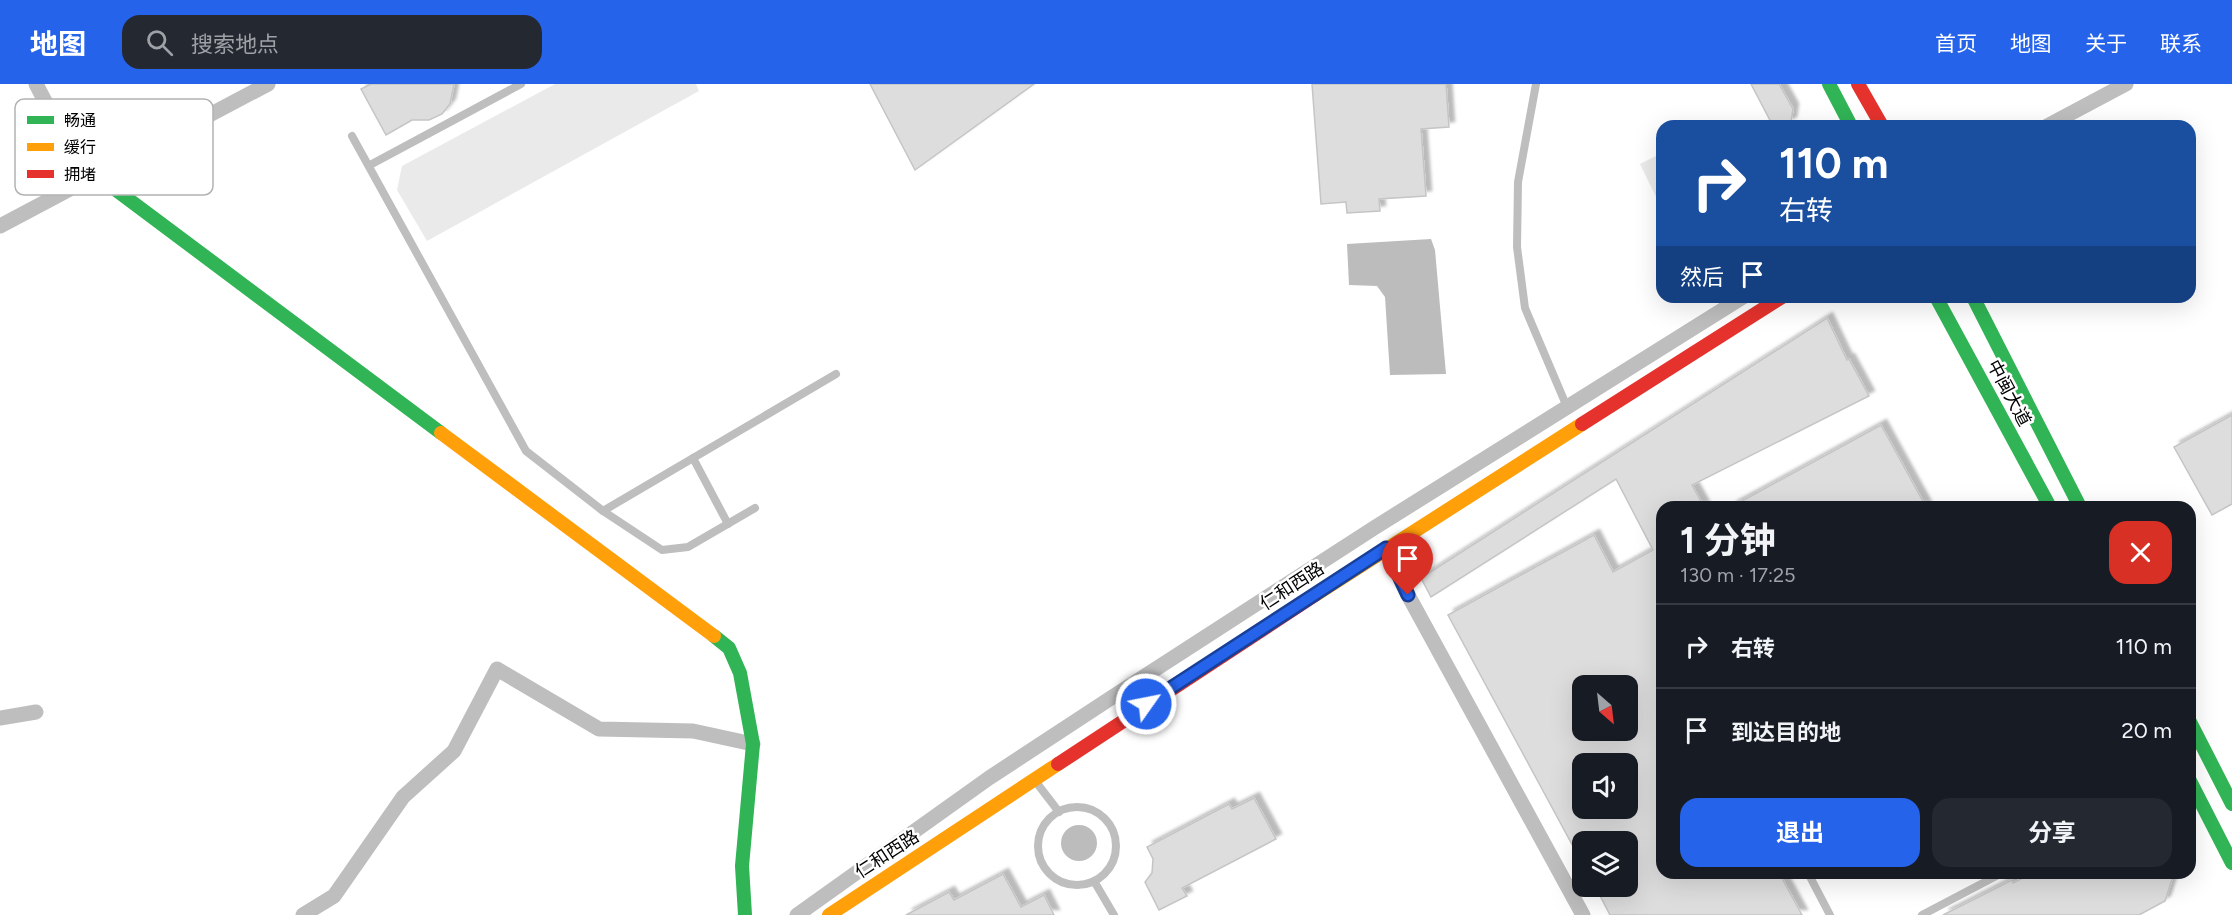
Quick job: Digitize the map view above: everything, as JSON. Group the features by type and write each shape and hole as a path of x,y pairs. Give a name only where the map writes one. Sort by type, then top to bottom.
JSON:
{"street":[{"path":"36,84 45,99"},
{"path":"213,113 268,84"},
{"path":"1829,84 1847,120"},
{"path":"1858,84 1879,120"},
{"path":"2058,120 2126,84"},
{"path":"0,226 58,195"},
{"path":"115,195 729,648 740,673 753,744 742,866 745,915"},
{"name":"仁和西路","path":"797,915 989,778 1374,528 1733,303"},
{"name":"仁和西路","path":"829,915 1386,548 1773,303"},
{"name":"中闽大道","path":"1939,303 2047,501"},
{"name":"中闽大道","path":"1976,303 2077,501"},
{"path":"1386,548 1408,595 1583,915"},
{"path":"303,915 334,896 403,797 454,751 497,669 599,729 693,731 753,744"},
{"path":"0,718 36,712"},
{"path":"2196,734 2232,804"},
{"path":"989,778 1005,798"},
{"path":"2196,793 2232,863"}],"lane":[{"path":"369,165 521,84"},
{"path":"1536,84 1518,182 1517,247 1525,308 1567,406"},
{"path":"352,136 526,451 603,511 662,550 688,548 755,508"},
{"path":"603,511 836,374"},
{"path":"693,458 728,524"},
{"path":"1034,779 1059,812"},
{"path":"1074,807 1087,808 1099,814 1109,823 1115,835 1116,849 1113,862 1105,873 1094,881 1071,884 1054,877 1042,863 1039,839 1047,823 1059,812 1074,807"},
{"path":"1811,879 1830,915"},
{"path":"1922,915 1991,879"},
{"path":"1094,881 1114,915"}],"shaded area":[{"path":"555,84 696,84 699,91 427,241 397,190 402,166"},
{"path":"1656,156 1656,197 1640,164"},
{"path":"1431,239 1435,250 1446,374 1390,375 1385,297 1377,286 1349,285 1347,244"},
{"path":"1079,825 1092,830 1097,843 1092,856 1079,861 1066,856 1061,843 1066,830"}],"building":[{"path":"371,84 454,84 450,104 442,114 429,120 412,120 386,135 361,89"},
{"path":"870,84 1034,84 915,170"},
{"path":"1312,84 1446,84 1449,127 1421,129 1426,196 1379,199 1380,211 1347,213 1346,202 1321,204"},
{"path":"1751,84 1779,84 1793,109 1791,120 1770,120"},
{"path":"1827,318 1847,360 1849,359 1869,396 1692,485 1701,501 1656,501 1656,879 1782,879 1802,915 1610,915 1601,897 1638,897 1638,831 1572,831 1572,844 1448,615 1594,535 1613,572 1653,550 1616,479 1431,597 1421,578"},
{"path":"2232,415 2232,504 2212,515 2174,447"},
{"path":"1881,425 1923,501 1742,501"},
{"path":"1254,798 1276,839 1182,888 1187,896 1159,910 1145,882 1152,873 1153,859 1147,847 1229,804 1232,809"},
{"path":"1003,874 1021,907 1044,895 1054,915 906,915 949,892 954,900"},
{"path":"2021,879 2172,879 2165,901 2139,915 1943,915 2012,880 2013,883"}],"traffic: fast":[{"path":"1829,84 1848,120"},
{"path":"123,195 441,433"},
{"path":"1939,303 2047,501"},
{"path":"1976,303 2077,501"},
{"path":"714,636 729,648 740,673 753,744 742,866 745,915"},
{"path":"2196,734 2232,804"},
{"path":"2196,793 2232,863"}],"traffic: slow":[{"path":"1315,595 1582,424"},
{"path":"441,433 714,636"},
{"path":"829,915 1058,764"}],"traffic: jam":[{"path":"1858,84 1879,120"},
{"path":"1582,424 1773,303"},
{"path":"1058,764 1315,595"}],"route":[{"path":"1146,704 1386,548 1408,595"}]}
